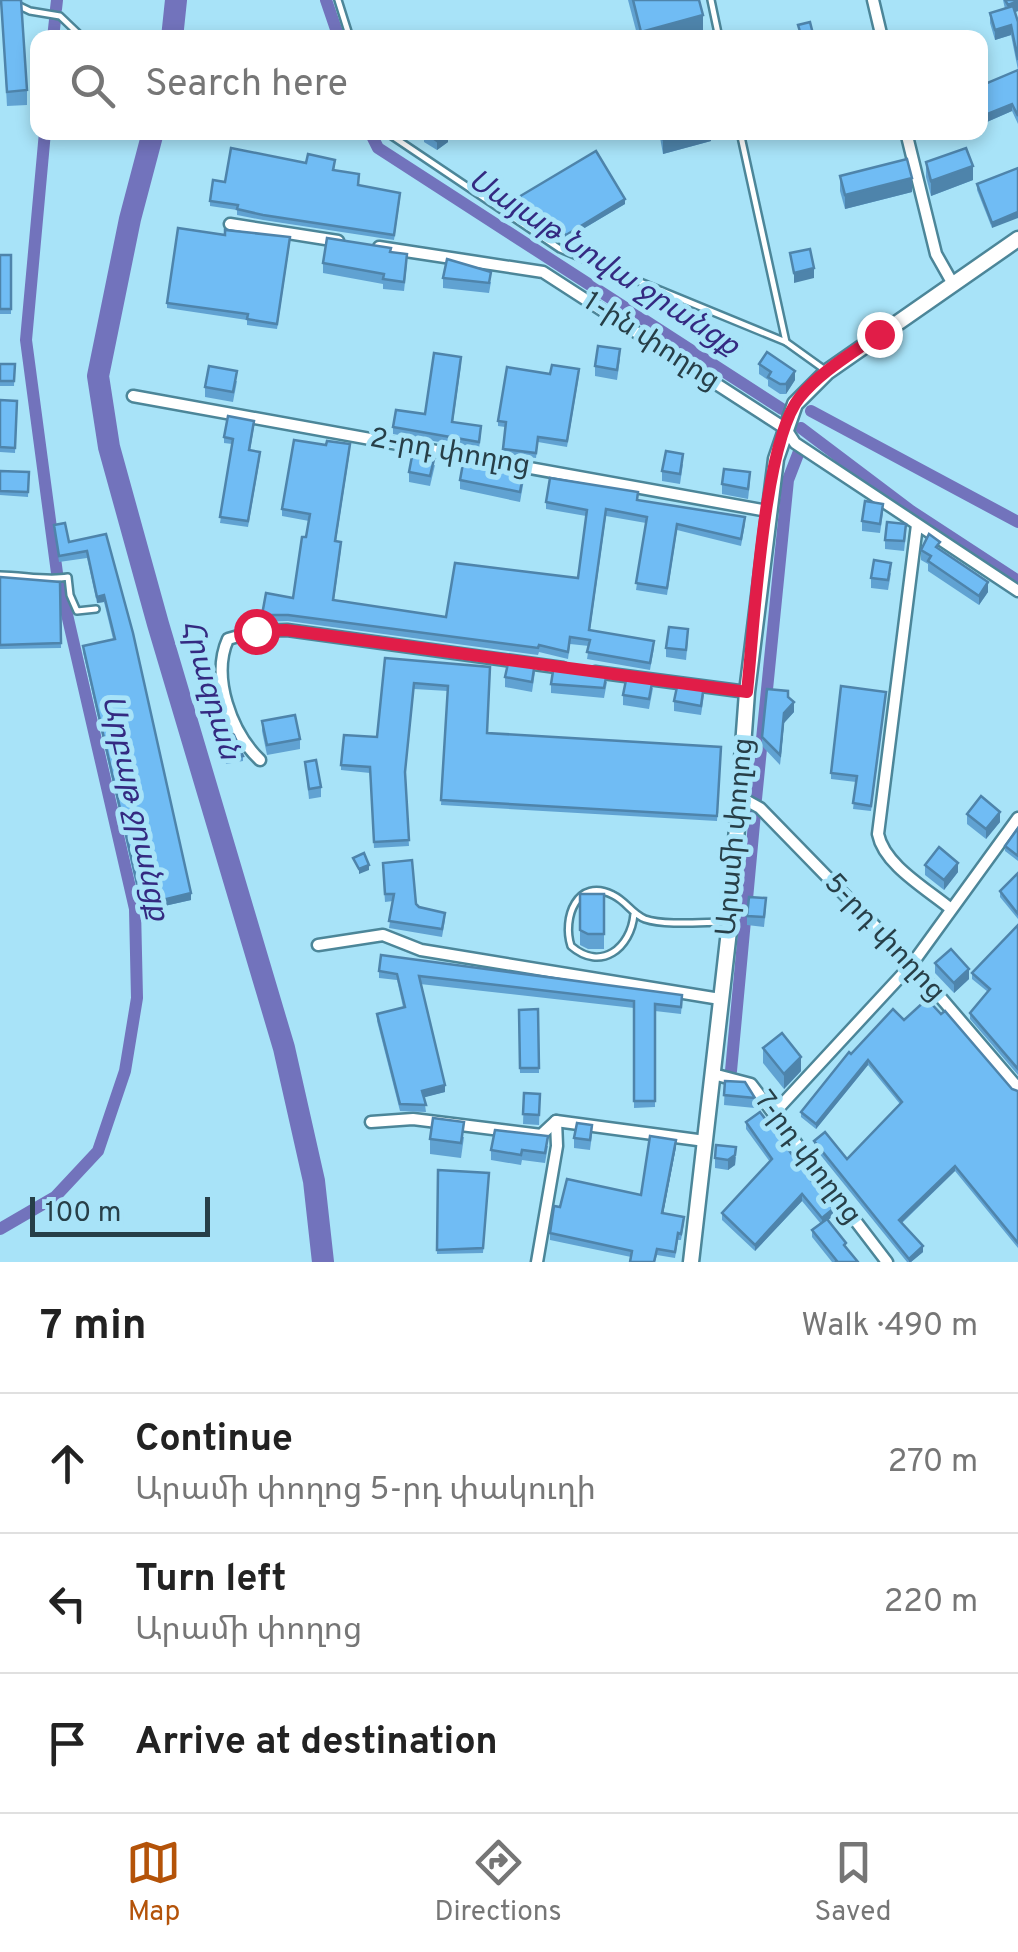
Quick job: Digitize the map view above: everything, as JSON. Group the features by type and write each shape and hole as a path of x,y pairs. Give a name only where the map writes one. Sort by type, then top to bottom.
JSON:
{"main road":[{"name":"Արամի փողոց","path":"690,1262 730,922 747,692 776,459 801,396 827,372 1018,239"}],"street":[{"path":"873,0 880,30"},
{"path":"908,140 936,254 953,284"},
{"path":"230,224 347,242"},
{"name":"1-ին փողոց","path":"367,245 543,272 786,428 794,442 1018,590"},
{"name":"2-րդ փողոց","path":"134,396 767,511"},
{"path":"917,524 878,834 881,847 893,860 951,909"},
{"path":"260,760 246,746 236,727 224,689 220,656 228,639 256,631 286,630 747,692"},
{"name":"5-րդ փողոց","path":"742,798 760,808 912,964 1018,1088"},
{"path":"774,1112 912,964 1018,818"},
{"path":"318,945 383,935 421,950 720,999"},
{"name":"7-րդ փողոց","path":"713,1074 751,1084 888,1262"},
{"path":"371,1122 413,1119 541,1135 556,1121"},
{"path":"556,1121 704,1141"},
{"path":"537,1262 556,1146 556,1121"}],"lane":[{"path":"7,0 30,11 60,16 75,30"},
{"path":"338,0 347,30"},
{"path":"711,0 717,30"},
{"path":"398,140 560,250 786,342 827,372"},
{"path":"742,140 786,342"},
{"path":"0,576 33,575 50,580 68,577 77,612 96,608"},
{"path":"634,914 633,928 625,944 610,955 588,955 571,946 567,933 569,913 581,895 594,892 611,894 634,914 655,922 730,922"}],"building":[{"path":"1,0 21,0 27,90 7,92"},
{"path":"633,0 699,0 703,15 640,30"},
{"path":"1013,6 1018,22 1018,60 1011,25 995,30 990,13"},
{"path":"810,22 812,30 800,30 798,25"},
{"path":"1018,70 1018,116 1012,104 988,114 988,83"},
{"path":"231,148 306,163 308,154 335,160 333,170 359,174 358,185 400,193 394,235 263,215 237,209 238,205 210,201 213,180 225,182"},
{"path":"966,148 973,166 931,181 926,162"},
{"path":"596,151 625,199 566,235 517,198"},
{"path":"907,159 912,178 845,195 840,176"},
{"path":"1018,168 1018,212 992,223 977,184"},
{"path":"178,228 225,235 225,230 290,237 277,324 247,319 248,314 167,303"},
{"path":"327,238 407,254 404,282 383,279 384,274 323,263"},
{"path":"810,249 814,268 794,273 790,253"},
{"path":"0,255 11,255 11,309 0,309"},
{"path":"447,259 491,272 489,283 443,278"},
{"path":"598,346 620,349 617,370 595,366"},
{"path":"767,352 795,371 786,384 768,377 771,372 759,364"},
{"path":"434,353 461,357 452,422 481,426 479,442 393,427 396,410 425,414"},
{"path":"0,364 15,364 14,381 0,381"},
{"path":"552,365 579,369 567,441 538,437 536,453 503,449 506,422 498,421 507,367 550,374"},
{"path":"209,366 237,371 233,392 205,387"},
{"path":"0,400 17,401 15,448 0,447"},
{"path":"228,416 254,421 249,450 260,452 248,521 220,517 233,439 224,437"},
{"path":"294,440 350,444 335,541 341,542 333,600 446,617 455,563 578,578 587,510 546,502 550,478 638,492 637,500 745,517 741,539 677,524 667,588 636,583 647,517 606,509 589,630 654,641 650,663 587,652 590,640 570,637 568,652 539,645 538,648 288,615 262,615 266,593 293,598 302,537 306,537 310,514 282,509"},
{"path":"413,451 435,455 430,476 409,472"},
{"path":"666,451 683,454 680,474 662,471"},
{"path":"464,458 524,470 520,492 460,480"},
{"path":"724,469 750,472 748,489 722,484"},
{"path":"0,471 29,472 28,492 0,491"},
{"path":"865,501 883,504 880,524 862,521"},
{"path":"887,522 906,524 904,541 885,540"},
{"path":"65,523 69,542 106,534 133,633 191,893 142,905 83,646 115,639 104,595 97,597 87,551 59,556 54,525"},
{"path":"929,534 940,542 936,547 988,582 979,596 928,561 931,556 921,550"},
{"path":"874,560 891,563 888,580 871,578"},
{"path":"0,577 60,582 61,643 0,645"},
{"path":"669,627 688,629 686,650 666,648"},
{"path":"385,658 490,667 487,733 721,747 717,816 441,800 448,686 414,683 405,772 409,840 374,842 370,767 341,765 344,735 377,737"},
{"path":"509,659 535,662 532,682 505,677"},
{"path":"554,665 607,672 604,688 551,684"},
{"path":"627,675 653,678 649,699 623,695"},
{"path":"678,682 704,685 701,706 674,701"},
{"path":"841,686 886,692 871,806 853,803 857,776 831,773"},
{"path":"767,689 788,691 794,702 784,713 780,755 762,737"},
{"path":"295,715 300,739 267,745 262,721"},
{"path":"234,735 243,756 226,759 222,738"},
{"path":"316,760 321,787 309,789 305,762"},
{"path":"981,796 1000,812 986,829 967,814"},
{"path":"1018,828 1018,856 1005,846"},
{"path":"939,847 958,863 944,880 925,865"},
{"path":"364,853 369,865 359,869 353,858"},
{"path":"412,860 416,904 445,913 442,929 389,921 394,894 385,894 383,863"},
{"path":"1018,873 1018,914 1000,891"},
{"path":"580,894 604,894 604,934 580,930"},
{"path":"749,897 766,898 764,917 747,916"},
{"path":"1018,925 1018,1069 970,1013 990,989 972,973"},
{"path":"951,949 969,969 954,983 935,963"},
{"path":"381,955 682,995 681,1007 655,1004 655,1101 634,1101 634,1001 419,976 445,1085 422,1091 426,1105 400,1104 377,1014 405,1007 397,974 379,971"},
{"path":"927,999 941,1014 945,1011 1012,1089 1018,1091 1018,1243 955,1166 899,1220 923,1246 909,1259 814,1141 825,1132 847,1159 902,1102 868,1060 816,1124 801,1112 849,1052 893,1009 904,1020"},
{"path":"538,1009 539,1068 520,1068 519,1010"},
{"path":"782,1033 801,1057 784,1074 763,1048"},
{"path":"725,1081 745,1082 755,1098 724,1095"},
{"path":"524,1093 540,1094 539,1115 523,1114"},
{"path":"760,1112 833,1209 822,1218 802,1194 755,1245 722,1213 772,1159 746,1122"},
{"path":"433,1118 464,1122 461,1143 430,1139"},
{"path":"577,1123 592,1125 590,1140 574,1138"},
{"path":"495,1130 548,1136 545,1153 522,1150 521,1155 491,1150"},
{"path":"650,1136 676,1140 662,1213 684,1217 675,1252 657,1249 654,1262 630,1262 632,1251 550,1233 554,1206 560,1207 567,1179 641,1195"},
{"path":"716,1145 736,1147 735,1155 728,1160 715,1158"},
{"path":"438,1170 489,1173 483,1248 437,1250"},
{"path":"827,1219 858,1262 835,1262 812,1230"}],"waterway":[{"name":"Արբաթ ջրանցք","path":"56,9 57,0"},
{"name":"Հրազդան","path":"173,30 176,0"},
{"name":"Սայաթ Նովա ջրանցք","path":"326,0 336,30"},
{"name":"Արբաթ ջրանցք","path":"54,30 55,20"},
{"name":"Արբաթ ջրանցք","path":"44,140 26,340 57,573"},
{"name":"Հրազդան","path":"151,140 130,219 98,376 109,447 284,1048 314,1181 323,1262"},
{"name":"Սայաթ Նովա ջրանցք","path":"374,140 378,148 782,409"},
{"name":"Սայաթ Նովա ջրանցք","path":"811,411 1018,522"},
{"name":"Սայաթ Նովա ջրանցք","path":"801,428 911,511 1018,581"},
{"path":"756,799 788,480 800,449"},
{"name":"Արբաթ ջրանցք","path":"0,1229 55,1197 98,1151 125,1071 137,998 135,909 60,584"},
{"path":"731,1071 755,813"}],"route":[{"path":"256,631 286,630 747,692 767,511 786,428 801,396 879,334"}]}
